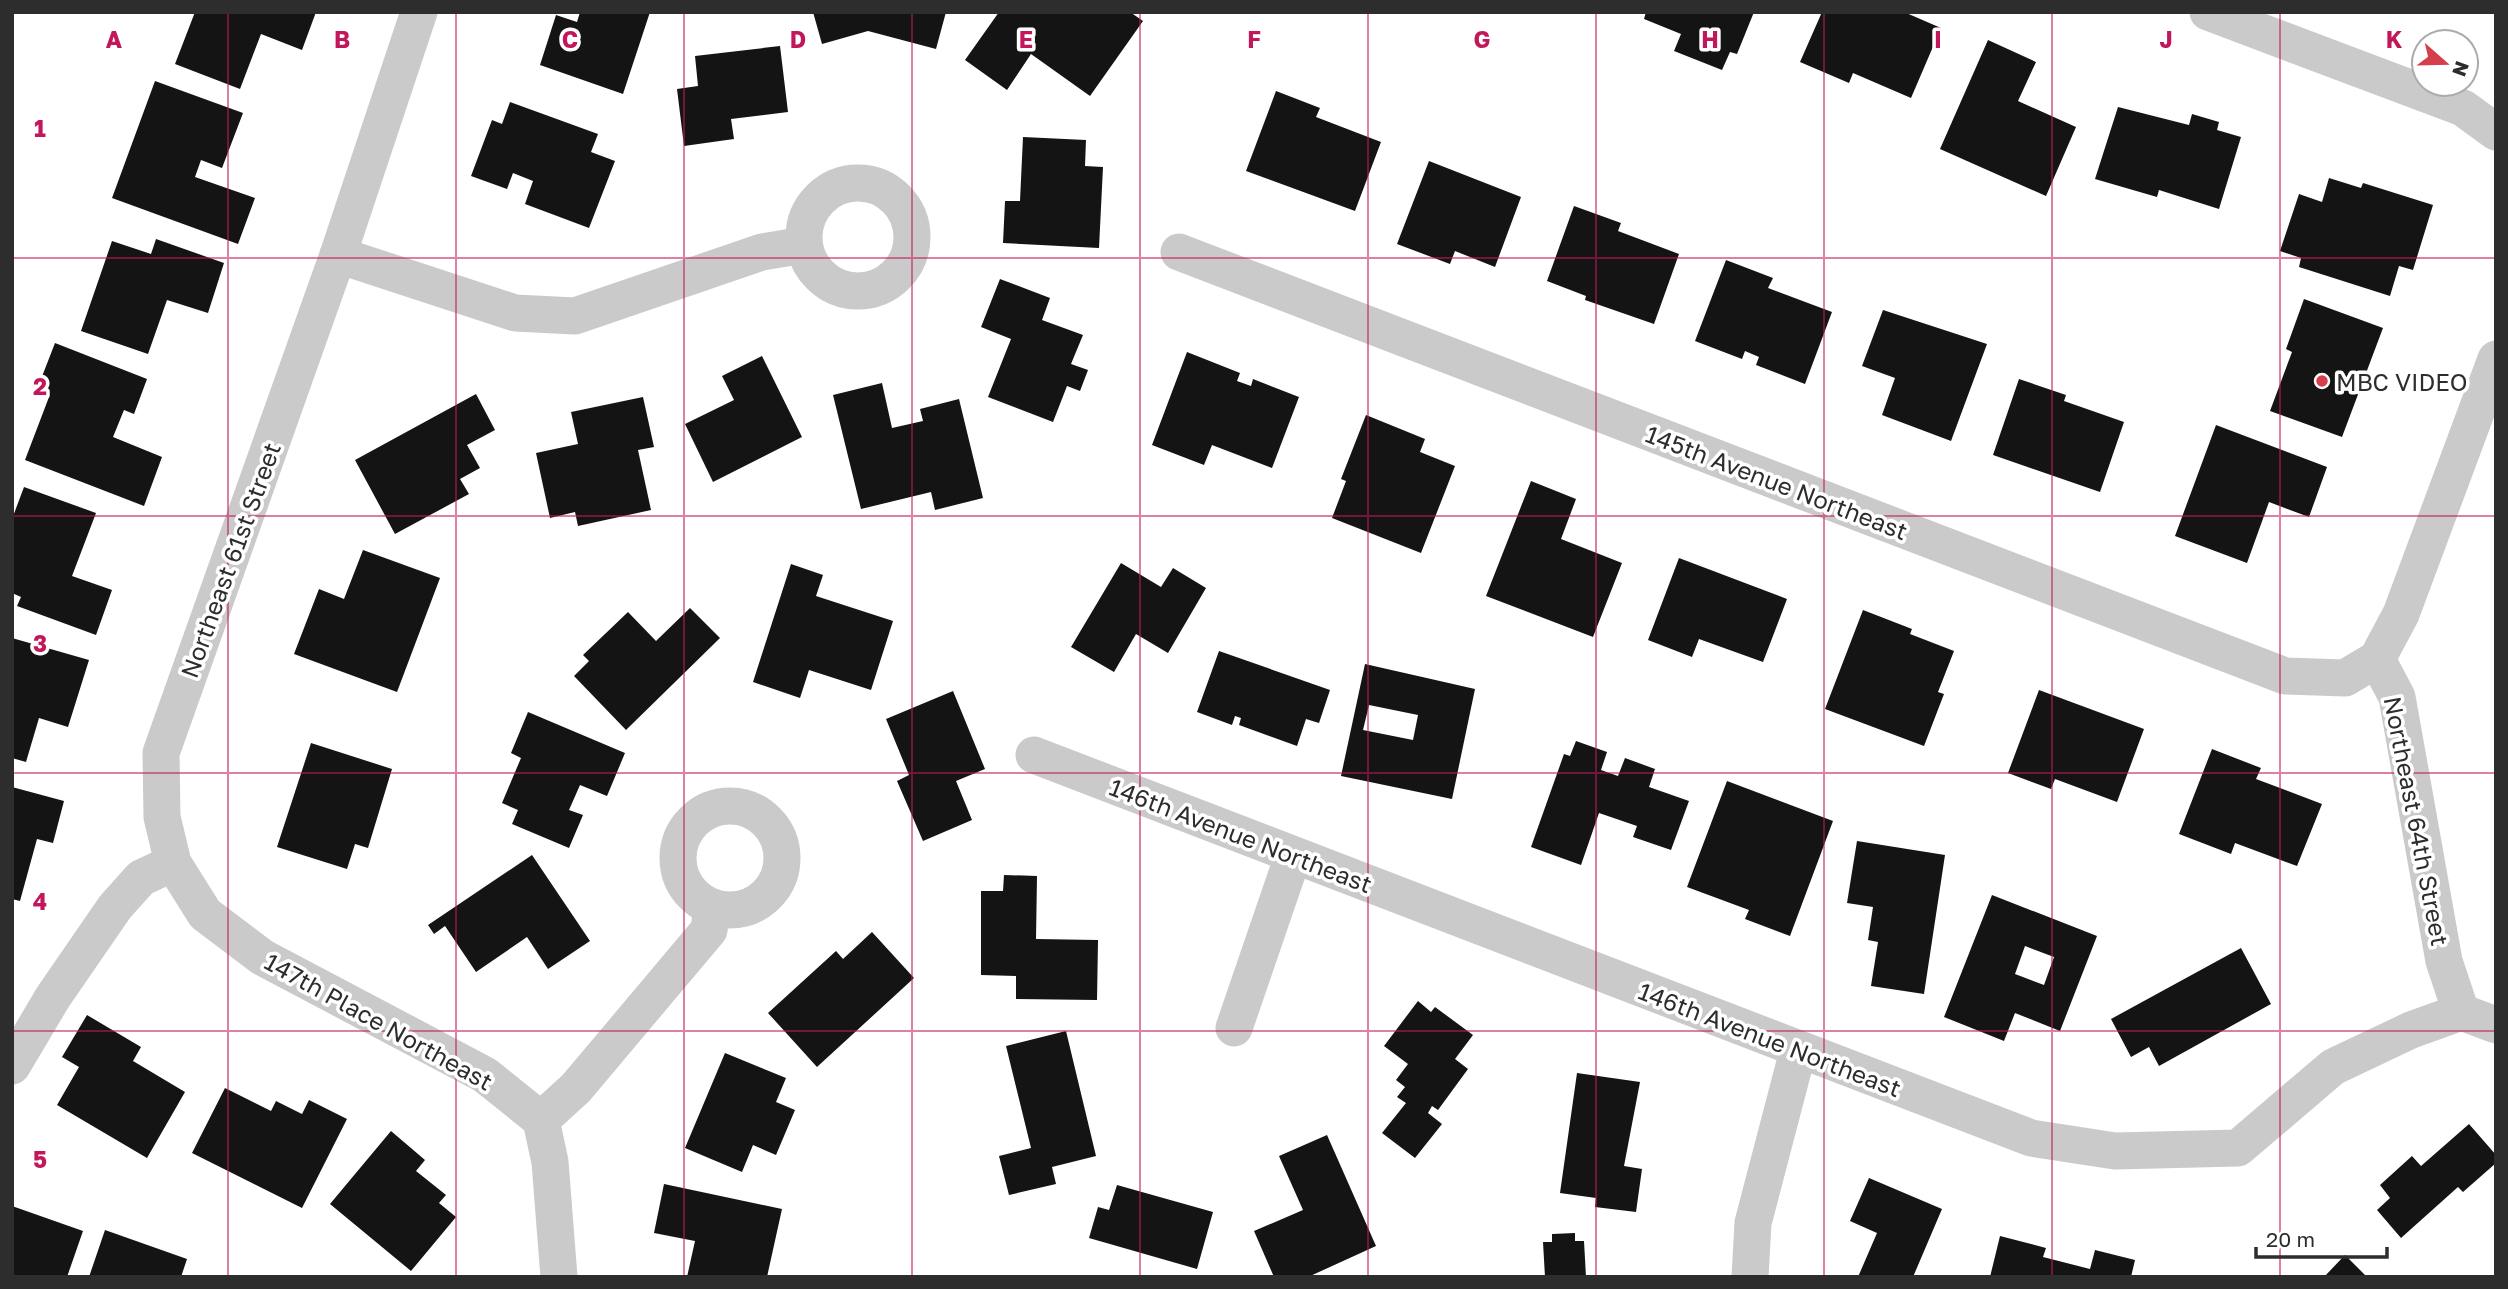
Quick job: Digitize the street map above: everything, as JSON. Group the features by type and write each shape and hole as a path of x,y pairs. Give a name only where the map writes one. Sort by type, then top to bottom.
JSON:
{"street":[{"name":"Northeast 61st Street","path":"173,863 162,817 162,753 338,255 419,12"},
{"path":"2208,12 2463,108 2496,132"},
{"path":"338,255 515,313 575,316 762,252 804,245"},
{"name":"145th Avenue Northeast","path":"1179,253 2285,676 2345,678 2377,659"},
{"path":"2377,659 2401,614 2496,359"},
{"name":"Northeast 64th Street","path":"2377,659 2397,697 2444,961 2461,1012"},
{"name":"146th Avenue Northeast","path":"1034,755 1798,1051 2031,1138 2115,1152 2238,1147 2333,1067 2411,1030 2461,1012"},
{"path":"1234,1028 1293,856"},
{"path":"12,1066 53,997 115,906 141,878 173,863"},
{"name":"147th Place Northeast","path":"173,863 205,914 261,957 485,1075 541,1120"},
{"path":"559,1277 550,1162 541,1120 576,1088 709,930 712,907"},
{"path":"2461,1012 2496,1025"},
{"path":"1751,1277 1753,1223 1798,1051"}],"building":[{"path":"195,12 316,12 302,50 261,34 240,89 175,64"},
{"path":"580,12 650,12 623,94 540,65 556,15 577,22"},
{"path":"813,12 946,12 936,49 868,31 822,44"},
{"path":"999,12 1130,12 1143,21 1090,96 1031,54 1007,90 965,60"},
{"path":"1646,12 1754,12 1737,54 1730,52 1722,70 1674,51 1681,34 1644,19"},
{"path":"1822,12 1904,12 1941,28 1911,98 1853,73 1849,83 1800,62"},
{"path":"1988,40 2036,62 2018,101 2076,127 2046,196 1940,149"},
{"path":"780,46 788,112 731,119 734,139 684,146 677,89 698,86 695,56"},
{"path":"155,81 243,113 222,168 201,160 195,177 255,198 238,244 112,198"},
{"path":"1276,91 1320,108 1316,117 1381,142 1355,211 1246,171"},
{"path":"510,102 598,134 591,152 615,161 589,228 525,204 533,181 513,173 507,189 471,176 492,120 502,124"},
{"path":"2118,107 2189,125 2192,114 2219,122 2217,130 2241,137 2219,209 2159,190 2157,197 2095,179"},
{"path":"1023,137 1086,140 1085,166 1103,167 1099,248 1003,243 1005,201 1020,201"},
{"path":"1429,161 1521,197 1495,267 1455,251 1450,264 1397,244"},
{"path":"2329,178 2361,188 2363,183 2433,205 2413,270 2399,266 2390,296 2299,267 2301,258 2280,251 2299,194 2322,202"},
{"path":"1574,206 1621,223 1618,231 1679,254 1654,324 1585,300 1586,296 1547,281"},
{"path":"156,239 224,263 208,313 167,300 148,354 81,331 112,241 151,254"},
{"path":"1726,260 1773,278 1768,288 1832,312 1805,384 1756,365 1759,357 1745,351 1742,359 1695,341"},
{"path":"1000,279 1050,298 1042,320 1083,335 1071,364 1088,370 1080,391 1067,386 1053,422 988,397 1011,339 981,327"},
{"name":"MBC VIDEO","path":"2304,299 2383,328 2342,437 2270,411 2292,352 2286,349"},
{"path":"1883,310 1987,344 1951,441 1882,415 1895,378 1862,366"},
{"path":"55,343 147,379 134,414 124,410 113,437 162,457 144,506 25,460 49,397 36,392"},
{"path":"1187,352 1240,373 1237,381 1251,386 1253,379 1299,397 1272,468 1212,445 1204,465 1152,445"},
{"path":"762,356 802,437 713,482 685,424 734,400 722,376"},
{"path":"2019,379 2066,395 2064,401 2124,422 2100,492 1993,455"},
{"path":"882,383 892,428 923,421 920,409 959,399 983,498 935,510 931,492 861,509 833,395"},
{"path":"476,394 495,430 467,445 480,468 460,479 469,494 395,534 355,460"},
{"path":"643,397 654,447 638,450 651,510 578,526 575,512 550,518 536,453 578,444 571,412"},
{"path":"1366,415 1425,439 1420,452 1455,466 1421,553 1332,518 1346,481 1341,479"},
{"path":"2216,425 2327,467 2309,517 2269,502 2247,563 2175,536"},
{"path":"1531,481 1576,499 1561,539 1622,563 1593,637 1486,596"},
{"path":"24,487 96,513 72,576 112,590 96,635 17,606 21,597 12,593 12,519"},
{"path":"363,550 440,578 397,692 294,654 319,589 344,599"},
{"path":"1679,558 1787,599 1763,662 1699,639 1692,657 1648,640"},
{"path":"1121,563 1161,587 1173,568 1206,588 1168,653 1136,634 1114,672 1071,647"},
{"path":"791,564 823,575 816,596 893,621 871,690 809,670 800,698 753,682"},
{"path":"690,608 720,638 626,730 574,676 589,661 583,655 628,612 656,641"},
{"path":"1863,610 1912,629 1910,634 1954,651 1938,692 1944,694 1924,746 1825,709"},
{"path":"12,638 89,660 68,727 39,718 26,762 12,758"},
{"path":"1219,651 1330,690 1319,723 1306,719 1297,746 1239,725 1241,718 1235,716 1232,725 1197,712"},
{"path":"1365,664 1475,689 1452,799 1341,776","holes":["1369,705 1418,715 1413,740 1363,730"]},
{"path":"2039,690 2144,729 2117,802 2055,779 2051,789 2008,773"},
{"path":"953,691 985,769 956,781 972,820 923,841 897,781 909,775 886,719"},
{"path":"528,712 625,753 607,796 580,785 569,810 583,815 569,848 512,824 518,810 502,803 521,758 511,753"},
{"path":"1576,741 1607,752 1601,770 1618,776 1625,758 1655,769 1649,787 1689,801 1671,850 1633,837 1637,826 1599,813 1581,865 1531,847 1564,754 1570,756"},
{"path":"311,743 392,769 368,848 355,844 347,869 277,847"},
{"path":"2212,749 2261,768 2256,779 2322,804 2297,866 2235,843 2231,854 2179,834"},
{"path":"1727,781 1833,821 1790,936 1745,919 1749,910 1687,887"},
{"path":"12,787 64,801 53,843 37,839 20,901 12,899"},
{"path":"1857,841 1945,855 1924,994 1871,986 1878,942 1868,940 1873,907 1847,903"},
{"path":"532,855 590,941 548,969 527,937 476,972 445,926 434,934 428,925"},
{"path":"1004,875 1037,876 1036,939 1098,940 1097,1000 1016,999 1016,976 981,975 981,891 1003,891"},
{"path":"1992,895 2097,936 2060,1031 2015,1013 2004,1041 1944,1017","holes":["2025,946 2054,957 2044,985 2015,974"]},
{"path":"872,932 914,978 817,1067 768,1013 836,951 843,959"},
{"path":"2241,948 2271,1004 2159,1066 2149,1047 2131,1057 2111,1019"},
{"path":"1418,1001 1431,1012 1435,1007 1473,1035 1455,1059 1468,1069 1438,1110 1432,1106 1428,1113 1442,1124 1415,1158 1382,1133 1406,1103 1397,1097 1405,1087 1396,1080 1408,1064 1384,1046"},
{"path":"87,1015 141,1047 133,1061 185,1092 147,1158 57,1105 79,1067 62,1057"},
{"path":"1066,1031 1096,1156 1052,1167 1056,1184 1009,1195 999,1156 1031,1148 1006,1046"},
{"path":"725,1053 786,1078 776,1102 795,1110 776,1155 753,1145 742,1172 685,1148"},
{"path":"1577,1073 1640,1082 1624,1166 1642,1169 1636,1212 1595,1207 1596,1198 1560,1193"},
{"path":"225,1088 271,1111 276,1101 302,1114 309,1100 347,1119 302,1208 192,1153"},
{"path":"2469,1124 2496,1155 2496,1163 2463,1192 2458,1187 2401,1238 2377,1210 2390,1198 2380,1185 2412,1156 2421,1166"},
{"path":"391,1131 425,1160 416,1171 446,1195 439,1203 456,1217 411,1271 330,1204"},
{"path":"1327,1135 1376,1246 1308,1277 1274,1277 1254,1231 1303,1210 1279,1156"},
{"path":"1869,1178 1942,1209 1913,1277 1858,1277 1877,1233 1850,1221"},
{"path":"664,1184 782,1209 767,1277 687,1277 695,1241 654,1233"},
{"path":"1117,1185 1213,1212 1197,1269 1089,1238 1098,1207 1109,1210"},
{"path":"12,1206 83,1231 67,1277 12,1277"},
{"path":"105,1230 187,1259 181,1277 89,1277"},
{"path":"1575,1233 1575,1241 1584,1241 1586,1277 1545,1277 1543,1242 1552,1242 1552,1234"},
{"path":"2000,1236 2046,1248 2043,1257 2090,1269 2095,1250 2135,1260 2131,1277 1990,1277"},
{"path":"2345,1255 2367,1277 2324,1277"}],"place":[{"name":"MBC VIDEO","path":"2322,381"}]}
